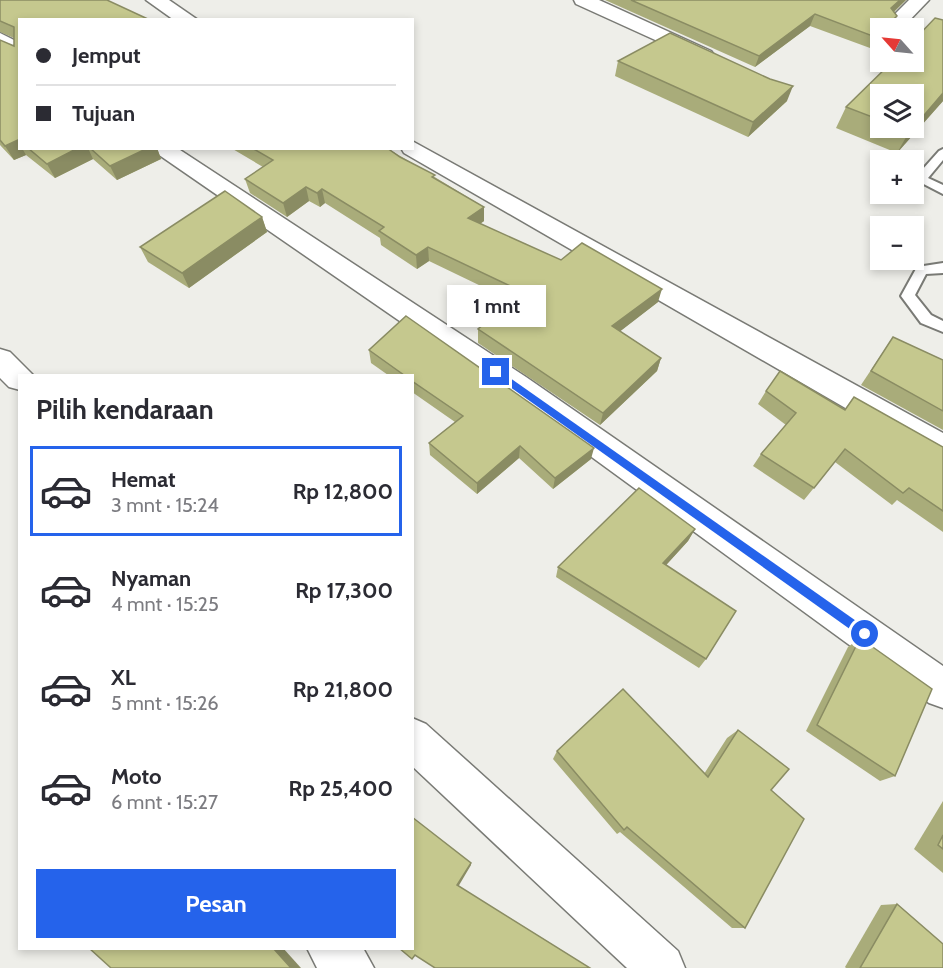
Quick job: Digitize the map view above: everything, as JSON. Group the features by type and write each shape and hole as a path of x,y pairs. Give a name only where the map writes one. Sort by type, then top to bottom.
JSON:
{"street":[{"path":"155,0 186,18"},
{"path":"583,0 721,63"},
{"path":"901,18 920,0"},
{"path":"0,39 18,52"},
{"path":"414,149 943,449"},
{"path":"163,150 515,385 943,689"},
{"path":"0,360 18,377"},
{"path":"414,740 661,968"},
{"path":"332,950 350,968"}],"lane":[{"path":"943,153 920,179 943,190"},
{"path":"943,268 922,270 908,296 926,319 943,327"}],"building":[{"path":"0,0 107,0 146,18 18,18 18,140 5,146 0,140 0,40 14,46 14,27 0,21"},
{"path":"631,0 900,0 891,8 897,16 895,18 870,18 870,35 815,14 759,56"},
{"path":"935,18 943,20 943,93 924,115 924,84 870,84 870,116 846,107 882,72 924,72 924,30"},
{"path":"670,33 770,79 793,86 753,122 618,61"},
{"path":"30,150 74,150 47,164"},
{"path":"92,150 144,150 110,166"},
{"path":"256,150 390,150 435,175 432,177 484,207 468,218 561,260 582,243 662,289 612,326 661,358 603,413 478,329 523,292 428,247 416,255 379,231 384,227 322,189 317,193 306,187 283,203 245,179 273,160"},
{"path":"225,191 262,217 182,273 140,247"},
{"path":"406,316 594,448 555,478 520,446 477,483 429,443 463,416 414,382 414,374 403,374 369,350"},
{"path":"893,337 943,360 943,411 871,371"},
{"path":"780,371 845,410 854,397 943,447 943,511 909,488 903,493 845,449 814,488 761,454 796,413 766,391"},
{"path":"639,488 695,529 663,563 736,611 706,659 558,567"},
{"path":"860,638 932,689 895,776 817,725"},
{"path":"623,689 708,777 738,730 789,769 771,790 804,819 745,928 627,827 624,830 557,751"},
{"path":"414,819 471,863 457,885 590,968 435,968 415,955 412,959 401,950 414,950"},
{"path":"943,835 943,849 938,845"},
{"path":"897,904 943,944 943,968 860,968"},
{"path":"91,950 275,950 291,968 111,968"}],"route":[{"path":"496,372 865,634"}]}
